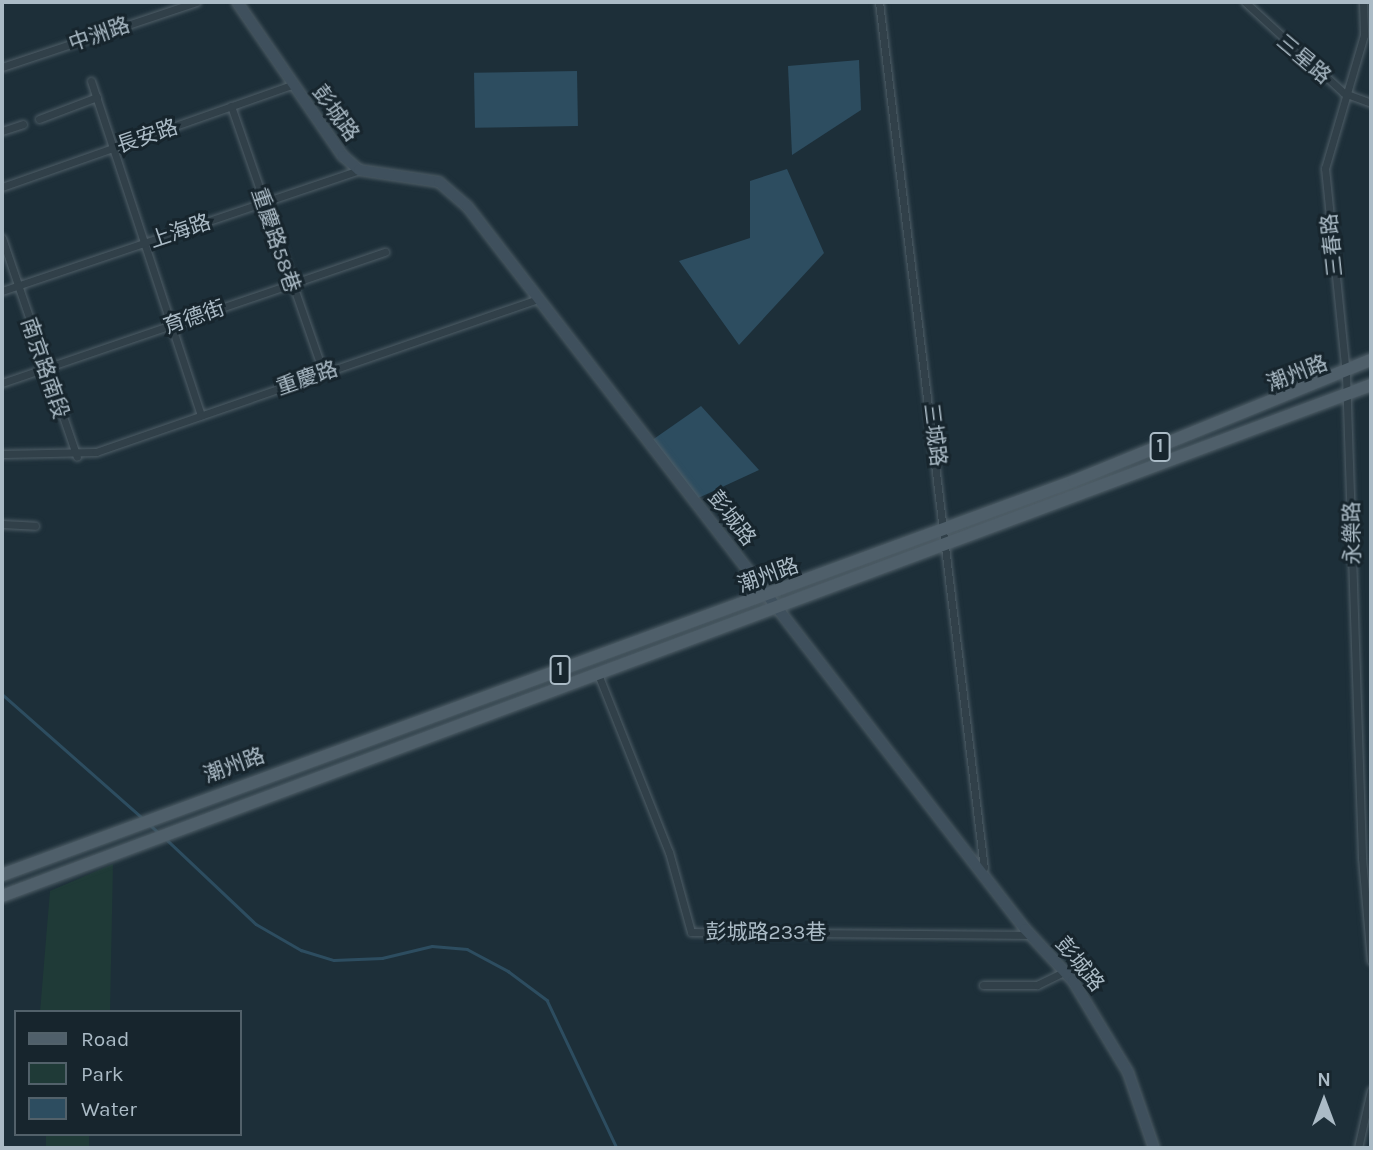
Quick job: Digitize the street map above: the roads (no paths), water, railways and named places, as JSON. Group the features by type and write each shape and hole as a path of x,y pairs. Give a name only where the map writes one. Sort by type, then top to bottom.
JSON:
{"main road":[{"name":"潮州路","path":"2,875 171,808 769,595 1346,374 1371,360"},
{"name":"潮州路","path":"2,896 142,839 1347,399 1371,385"}],"street":[{"name":"中洲路","path":"2,67 196,2"},
{"name":"彭城路","path":"237,2 292,85 359,170 439,181 467,206 984,868 1031,935 1064,972 1115,1044 1154,1148"},
{"name":"三城路","path":"879,2 947,528 984,868"},
{"name":"三星路","path":"1245,2 1344,93 1371,103"},
{"name":"三春路","path":"1347,399 1325,168 1344,93 1364,34 1363,2"},
{"path":"91,81 201,415"},
{"name":"長安路","path":"2,187 292,85"},
{"path":"39,119 97,97"},
{"name":"重慶路58巷","path":"231,106 323,372"},
{"path":"2,131 23,124"},
{"name":"上海路","path":"2,291 359,170"},
{"name":"南京路南段","path":"2,238 43,369 77,457"},
{"name":"育德街","path":"2,383 385,252"},
{"name":"重慶路","path":"77,457 537,299"},
{"name":"永樂路","path":"1347,399 1362,870 1371,961"},
{"path":"2,454 77,457"},
{"path":"2,524 35,526"},
{"name":"彭城路233巷","path":"598,674 669,852 691,932 1031,935"},
{"path":"983,985 1037,985 1064,972"},
{"path":"1358,1148 1371,1090"}],"water":[{"path":"859,60 861,110 792,155 788,66"},
{"path":"577,71 578,126 475,128 474,73"},
{"path":"787,169 824,253 739,345 679,261 750,238 750,181"},
{"path":"701,406 759,470 694,500 648,443"}],"waterway":[{"path":"2,694 144,819"},
{"path":"149,824 160,834"},
{"path":"165,838 256,924 301,950 334,960 382,958 432,946 467,949 508,971 547,1000 617,1148"}]}
